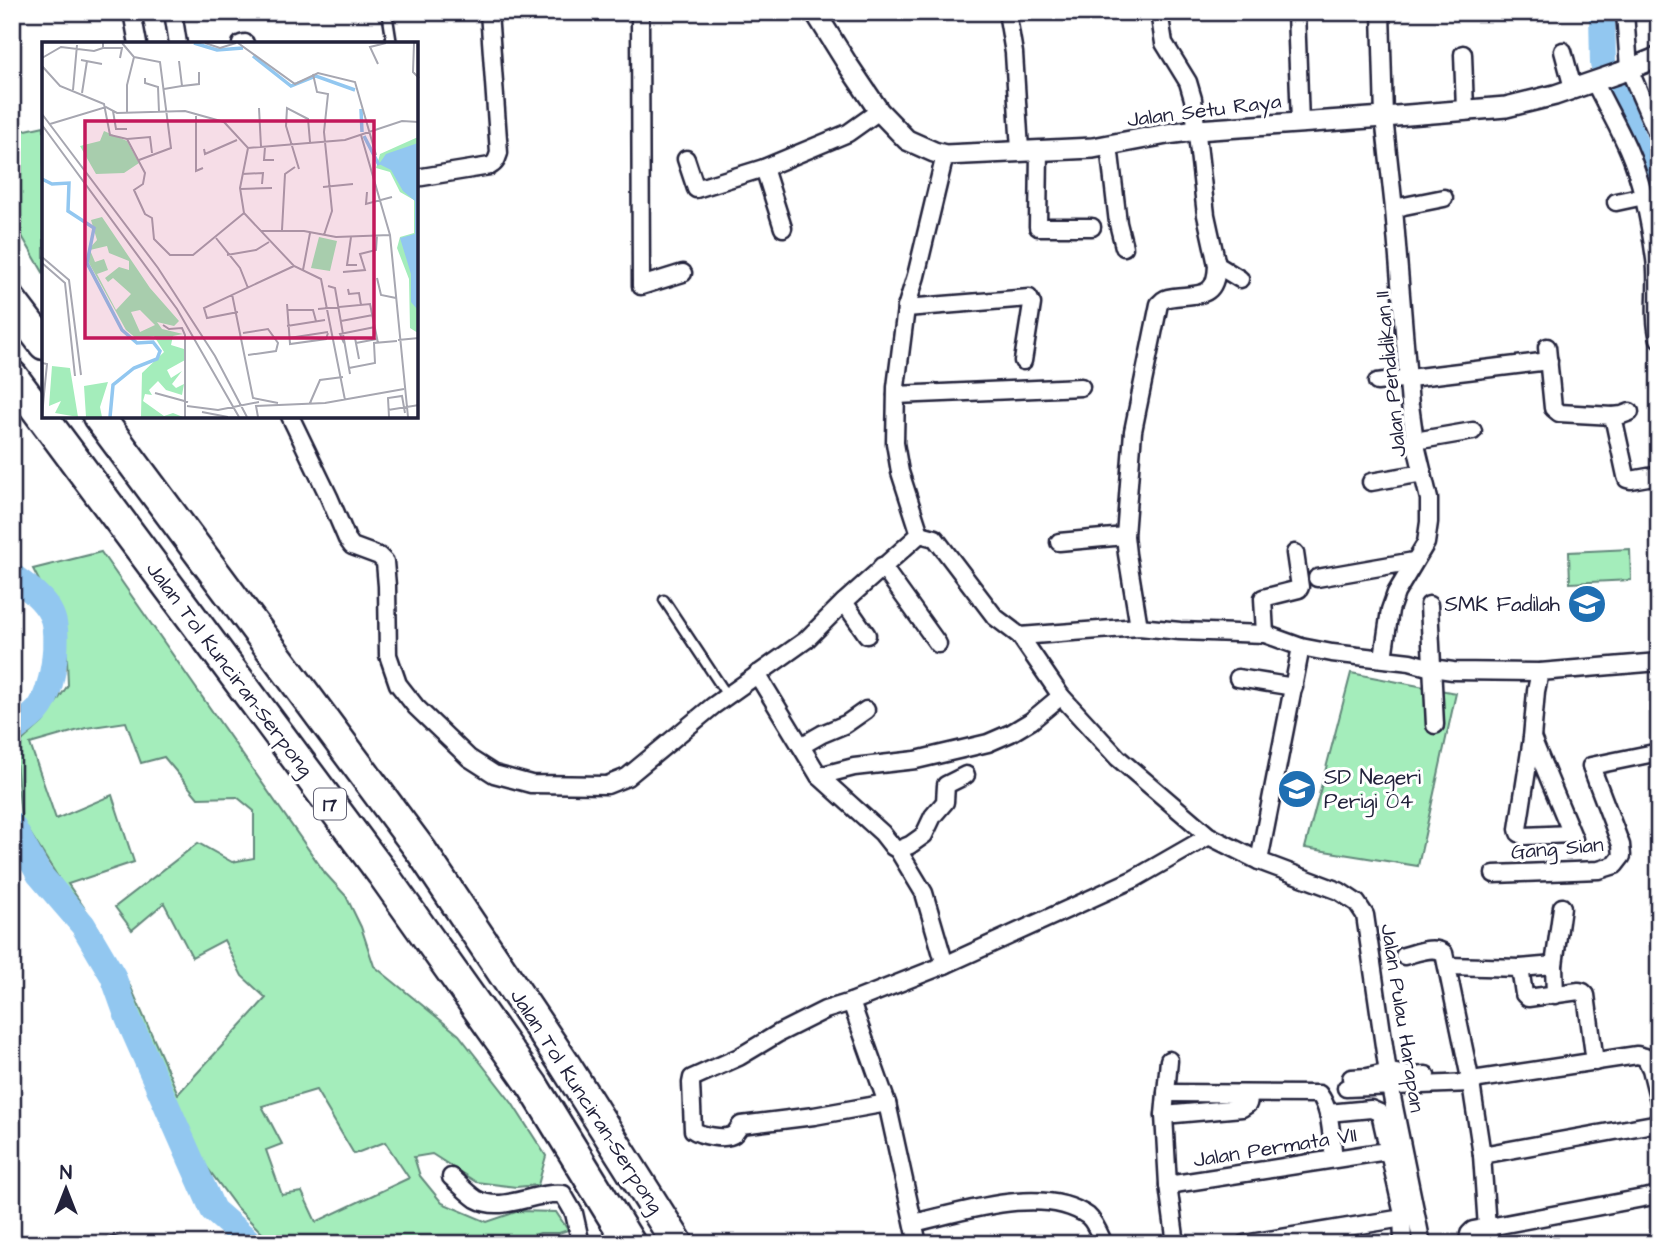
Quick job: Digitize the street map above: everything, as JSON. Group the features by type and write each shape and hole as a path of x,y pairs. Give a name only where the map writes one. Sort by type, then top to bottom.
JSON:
{"highway":[{"path":"12,302 42,341"},
{"name":"Jalan Tol Kunciran–Serpong","path":"12,376 42,416"},
{"name":"Jalan Tol Kunciran–Serpong","path":"43,418 390,885 533,1086 630,1244"},
{"name":"Jalan Tol Kunciran–Serpong","path":"98,418 422,852 565,1065 678,1244"}],"street":[{"path":"132,12 138,42"},
{"path":"173,12 178,42"},
{"path":"418,178 490,166 498,158 489,12"},
{"path":"640,12 642,286 683,273"},
{"name":"Jalan Setu Raya","path":"815,12 879,111 907,140 945,155 1070,150 1197,130 1506,107 1555,95 1659,57"},
{"path":"1007,12 1030,150 1038,228 1092,227"},
{"path":"1139,627 1125,536 1133,430 1159,304 1165,298 1205,294 1217,281 1217,265 1206,215 1193,99 1188,82 1164,43 1159,12"},
{"path":"1296,12 1300,123"},
{"name":"Jalan Pendidikan II","path":"1381,12 1384,117 1415,441 1429,499 1426,543 1396,593 1390,610 1383,658"},
{"path":"1625,12 1611,76 1628,149 1644,196 1656,260 1656,321 1659,339"},
{"path":"1563,51 1573,88"},
{"path":"1464,54 1465,110"},
{"path":"1611,76 1659,138"},
{"path":"686,159 696,189 764,168 848,133 879,111"},
{"path":"1109,145 1118,223 1124,247"},
{"path":"291,418 330,497 347,539 352,546 379,556 385,562 388,655 398,684 416,706 469,758 494,774 531,784 607,785 627,777 727,695 806,640 882,566 920,534 900,472 895,443 896,395 906,308 945,155"},
{"path":"764,168 783,228"},
{"path":"1616,202 1644,196"},
{"path":"1394,209 1444,198"},
{"path":"1217,265 1240,279"},
{"path":"906,308 1029,298 1032,304 1023,361"},
{"path":"1377,382 1548,354 1553,408 1556,411 1613,416 1630,411"},
{"path":"896,395 1081,387"},
{"path":"1613,416 1627,479 1659,475"},
{"path":"1415,441 1473,431"},
{"path":"1371,482 1423,473"},
{"name":"Jalan Pulau Harapan","path":"920,534 935,538 995,617 1020,636 1061,696 1118,758 1209,836 1259,861 1339,891 1357,903 1365,915 1390,1080 1422,1244"},
{"path":"1059,542 1125,536"},
{"path":"1265,634 1263,598 1294,591 1300,587 1295,552"},
{"path":"1317,578 1414,561"},
{"path":"882,566 938,644"},
{"path":"844,602 867,635"},
{"path":"1429,606 1434,725"},
{"path":"1020,636 1139,627 1265,634 1301,647 1410,662 1453,671 1540,672 1659,662"},
{"path":"1259,861 1301,647"},
{"path":"1532,738 1573,837 1524,836 1518,829 1540,672"},
{"path":"757,674 819,776 898,850 924,894 945,965"},
{"path":"1238,678 1294,687"},
{"path":"819,776 854,767 916,760 988,743 1031,721 1061,696"},
{"path":"801,746 846,724 866,710"},
{"name":"Gang Sian","path":"1494,874 1599,870 1618,863 1622,856 1621,845 1591,766 1659,752"},
{"path":"898,850 924,835 945,802 946,785 966,775"},
{"path":"887,1103 741,1125 735,1134 730,1136 706,1136 692,1130 691,1083 692,1078 739,1057 825,1010 945,965 1134,879 1209,836"},
{"path":"1555,995 1554,965 1562,907"},
{"path":"1404,956 1439,949 1444,953 1448,966 1473,1079 1488,1236"},
{"path":"1448,966 1520,968 1554,965"},
{"path":"1520,968 1528,998 1583,992 1586,996 1595,1062"},
{"path":"851,1002 887,1103 918,1244"},
{"path":"1349,1111 1346,1083 1473,1079 1629,1055 1645,1057 1659,1101"},
{"path":"1168,1060 1164,1115 1168,1185 1176,1244"},
{"path":"1166,1093 1315,1093 1322,1097 1328,1113 1334,1158"},
{"path":"1164,1115 1242,1108 1248,1104 1250,1095"},
{"path":"1328,1113 1371,1109 1380,1113 1403,1218 1403,1244"},
{"path":"1482,1155 1659,1123"},
{"name":"Jalan Permata VII","path":"1168,1185 1387,1151"},
{"path":"451,1177 475,1198 488,1204 500,1205 535,1196 563,1194 574,1213 581,1244"},
{"path":"1468,1244 1469,1234 1473,1230 1488,1236 1659,1195"},
{"path":"914,1223 1015,1201 1035,1200 1055,1203 1090,1218 1104,1244"},
{"path":"1244,1244 1403,1218"}],"lane":[{"path":"387,12 392,42"},
{"path":"664,600 727,695"},
{"path":"101,1244 121,1244"}],"green space":[{"path":"42,126 42,271 12,219 12,133"},
{"path":"1630,549 1631,580 1570,583 1569,552"},
{"path":"101,552 325,873 346,896 361,927 374,966 459,1035 512,1103 546,1156 538,1185 516,1187 476,1182 432,1154 414,1157 420,1176 442,1203 487,1222 519,1211 556,1212 568,1230 540,1233 508,1244 402,1244 399,1241 389,1244 276,1244 237,1208 195,1151 124,981 21,819 15,747 43,722 68,685 66,633 33,569","holes":["126,722 141,763 164,757 198,798 237,797 254,811 254,858 232,862 198,843 115,907 132,930 164,903 192,957 224,940 242,976 266,998 178,1094 132,990 99,929 68,884 134,862 112,795 56,819 30,744 86,728","316,1090 354,1154 385,1142 409,1178 316,1222 302,1192 282,1195 266,1150 282,1144 262,1106"]},
{"path":"1351,673 1456,693 1418,866 1305,848"}],"waterway":[{"path":"1602,12 1603,64"},
{"path":"1612,87 1659,202"},
{"path":"12,576 44,602 51,614 55,635 54,663 48,691 38,710 12,731"},
{"path":"12,825 39,874 83,925 113,976 128,1018 213,1210 252,1244"}],"place":[{"name":"SMK Fadilah","path":"1587,604"},
{"name":"SD Negeri Perigi 04","path":"1297,789"}]}
